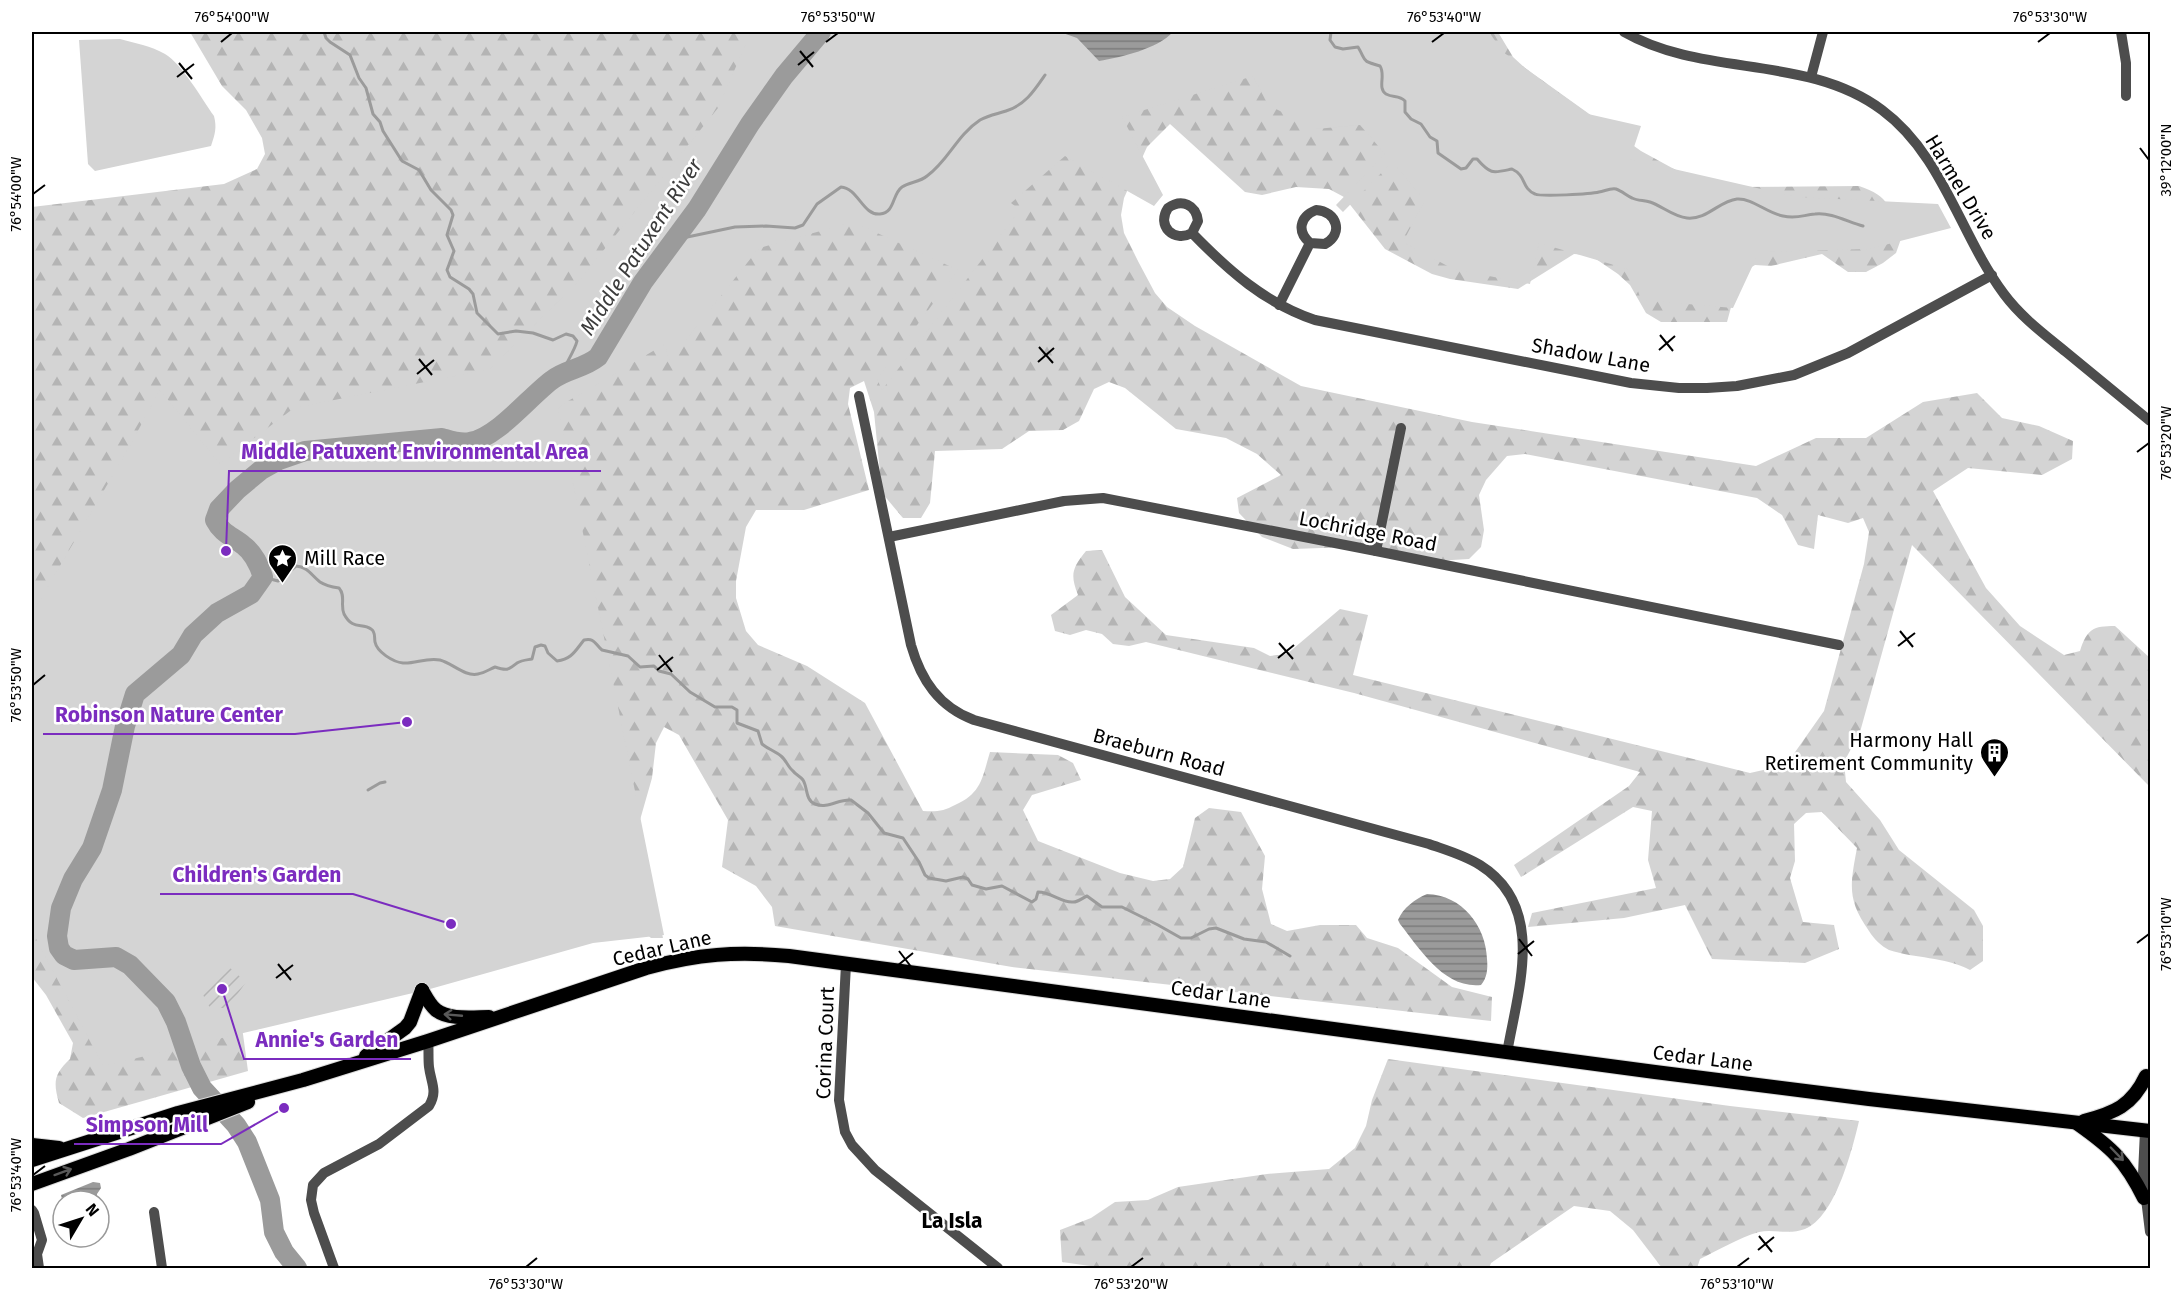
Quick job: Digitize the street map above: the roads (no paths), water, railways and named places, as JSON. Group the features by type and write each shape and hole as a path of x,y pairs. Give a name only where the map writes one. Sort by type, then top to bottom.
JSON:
{"main road":[{"name":"Cedar Lane","path":"32,1160 178,1113 303,1080 428,1041 646,968 704,955 756,953 1507,1053 1869,1099 2148,1131"},
{"path":"354,1064 405,1028 410,1022 422,990 431,1006 441,1014 497,1018"},
{"path":"2076,1123 2108,1115 2119,1109 2140,1089 2146,1076"},
{"name":"Cedar Lane","path":"32,1184 193,1125 303,1080"},
{"path":"2076,1123 2121,1158 2134,1176 2145,1198"},
{"path":"32,1145 67,1149"}],"street":[{"name":"Harmel Drive","path":"1624,32 1661,49 1698,60 1810,77 1834,84 1868,100 1883,110 1905,131 1931,166 1992,275 2012,304 2033,325 2151,421"},
{"path":"1810,77 1823,32"},
{"path":"2121,32 2126,63 2126,96"},
{"name":"Shadow Lane","path":"1192,233 1242,281 1279,305 1298,314 1334,325 1631,383 1679,388 1737,386 1794,375 1848,353 1992,275"},
{"path":"1279,305 1311,243"},
{"name":"Braeburn Road","path":"859,396 911,645 920,671 932,691 963,716 1429,844 1469,858 1491,872 1514,900 1519,912 1524,939 1523,958 1507,1053"},
{"path":"1376,551 1401,428"},
{"name":"Lochridge Road","path":"889,537 1064,501 1103,498 1839,645"},
{"name":"Corina Court","path":"846,964 839,1100 845,1132 852,1145 875,1170 998,1269"},
{"path":"334,1269 314,1213 311,1200 313,1185 324,1173 379,1143 429,1106 434,1098 435,1089 429,1068 428,1041"},
{"path":"2148,1131 2143,1174 2151,1232"},
{"path":"32,1210 42,1240 34,1251 39,1269"},
{"path":"154,1212 162,1269"}],"waterway":[{"path":"324,32 330,42 350,55 359,78 366,88 373,114 402,161 419,170 431,190 451,210 453,215 447,235 454,251 447,270 450,277 469,289 473,294 477,313 498,334 516,331 533,333 553,340 566,334 573,336 577,341 576,345 562,373"},
{"name":"Middle Patuxent River","path":"297,1268 284,1252 274,1232 270,1200 247,1142 236,1125 202,1088 166,1002 130,965 116,957 74,960 64,955 59,948 57,936 61,908 73,879 92,848 112,790 125,726 135,694 181,655 193,635 217,613 251,594 263,577 250,552 224,532 215,520 219,509 261,470 279,460 305,451 442,438 463,443 480,439 502,425 552,380 598,357 643,282 697,209 750,124 784,76 821,32"},
{"path":"1331,32 1330,40 1335,47 1343,49 1358,47 1365,60 1380,66 1383,91 1405,101 1405,112 1411,119 1421,124 1430,137 1437,141 1438,153 1461,169 1466,168 1473,159 1477,159 1493,172 1512,169 1520,175 1528,189 1539,195 1586,194 1616,189 1634,199 1650,202 1677,216 1687,218 1701,216 1731,200 1743,199 1783,216 1827,214 1863,226"},
{"path":"673,240 735,227 795,228 803,225 817,204 841,187 852,192 869,211 885,213 891,207 899,190 935,170 972,126 983,118 1019,105 1033,92 1045,75"},
{"path":"263,577 278,581 296,566 306,570 322,583 339,588 342,594 343,611 347,619 351,623 373,630 376,646 382,653 390,659 403,663 430,659 440,660 468,674 478,674 495,667 507,669 519,662 532,659 535,647 541,645 545,646 548,653 557,661 562,660 573,654 584,640 592,640 602,650 628,656 640,667 654,666 659,671 671,674 690,692 715,707 732,707 737,710 737,723 758,731 762,744 781,756 803,780 808,797 812,802 824,805 851,800 868,813 884,833 903,838 929,878 946,881 963,877 968,879 972,885 986,889 1002,886 1032,902 1036,899 1038,892 1069,902 1087,896 1102,907 1122,907 1181,938 1191,938 1216,928 1244,939 1266,942 1290,956"},
{"path":"368,790 385,782"}],"place":[{"name":"Middle Patuxent Environmental Area","path":"226,551"},
{"name":"Mill Race","path":"283,584"},
{"name":"Robinson Nature Center","path":"407,722"},
{"name":"Harmony Hall Retirement Community","path":"1994,778"},
{"name":"Children's Garden","path":"451,924"},
{"name":"Annie's Garden","path":"222,989"},
{"name":"Simpson Mill","path":"284,1108"}],"district":[{"name":"La Isla","path":"952,1221"}]}
